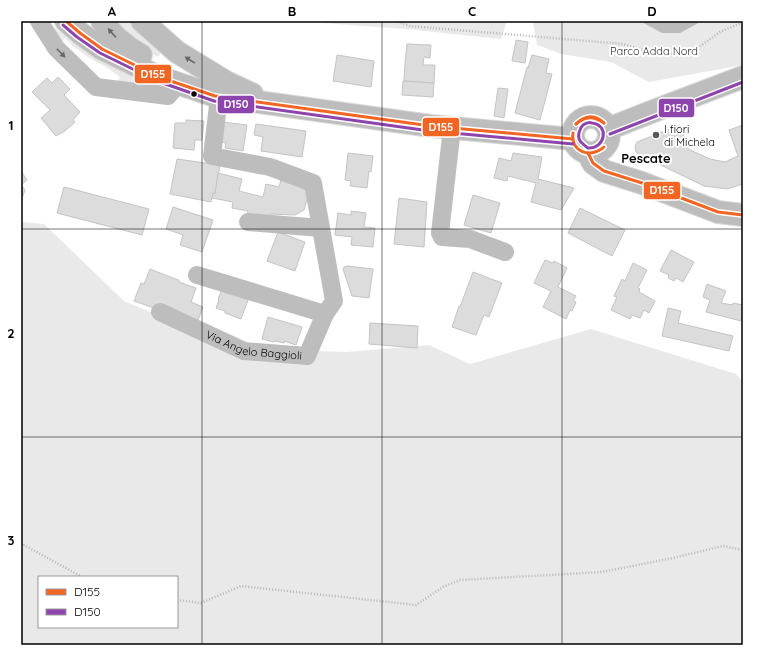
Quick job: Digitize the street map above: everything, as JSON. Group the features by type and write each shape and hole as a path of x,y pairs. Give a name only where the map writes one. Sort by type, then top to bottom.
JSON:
{"main road":[{"path":"66,21 80,34 102,49 159,77 219,97 431,126 594,142 651,112 743,77"},
{"path":"102,21 118,40 131,50 154,62 216,89 273,104"},
{"path":"142,21 177,52 226,82 273,104"},
{"path":"594,142 594,163 604,171 642,183 718,212 743,216"}],"street":[{"path":"39,21 56,48 96,87 168,96 178,84"},
{"name":"Via Angelo Baggioli","path":"160,312 244,351 307,356 325,314 334,301 313,183 270,167 212,156 219,97"},
{"path":"452,128 440,233 442,237 470,239 505,252"},
{"path":"248,222 321,228"},
{"path":"197,275 325,314"}],"path":[{"path":"395,21 410,26 622,44 650,52 677,54 699,47 720,32 743,22"},
{"path":"21,547 24,545 80,576"},
{"path":"178,600 201,603 241,586 416,605 443,587 460,580 602,572 673,558 723,546 743,550"}],"green space":[{"path":"110,21 132,21 163,49 158,57 139,47"},
{"path":"295,21 507,21 501,39 406,29"},
{"name":"Parco Adda Nord","path":"525,21 743,21 743,65 649,82 611,62 561,54 537,45 533,23"},
{"path":"48,23 87,52 145,82 155,89 118,81 120,77 88,57 74,47 65,38 61,42"},
{"path":"21,222 44,224 124,301 236,348 346,352 429,345 470,364 591,329 736,374 743,382 743,645 21,645"}],"shaded area":[{"path":"640,21 702,21 680,33 662,33"}],"building":[{"path":"516,40 528,42 525,63 512,61"},
{"path":"407,44 431,45 430,58 424,57 423,65 435,65 434,83 404,81"},
{"path":"337,55 374,61 371,87 333,81"},
{"path":"532,55 549,59 546,73 552,74 540,120 515,113 527,67 528,68"},
{"path":"58,77 70,89 64,95 80,112 73,120 75,122 65,131 56,136 41,118 50,110 32,92 47,78 52,83"},
{"path":"403,81 434,83 433,97 402,95"},
{"path":"498,88 508,89 504,118 494,116"},
{"path":"186,120 204,121 202,140 195,140 194,150 173,148 175,123 186,123"},
{"path":"223,122 247,125 243,151 225,148 226,143 220,142"},
{"path":"256,124 306,131 302,157 261,151 263,137 254,135"},
{"path":"680,125 688,149 710,159 725,162 738,156 729,130 743,125 743,184 727,189 704,186 636,152 635,146 637,142"},
{"path":"348,153 373,156 367,188 350,186 351,181 345,180"},
{"path":"513,153 542,157 538,179 574,188 561,210 531,202 536,183 508,176 507,181 494,178 499,158 511,161"},
{"path":"177,159 220,165 215,194 213,193 211,202 170,194"},
{"path":"21,171 27,180 21,185"},
{"path":"218,173 242,179 239,191 263,197 266,184 279,187 281,179 296,184 307,191 308,196 304,210 295,215 270,214 270,217 247,214 248,211 232,208 233,202 212,198 213,193 215,194"},
{"path":"21,185 25,190 21,201"},
{"path":"64,187 149,209 142,235 57,213"},
{"path":"473,195 500,203 491,233 464,225"},
{"path":"399,198 427,202 424,247 394,244"},
{"path":"173,207 213,220 202,252 180,245 183,235 166,229"},
{"path":"580,208 625,230 612,256 568,233"},
{"path":"351,211 366,213 364,227 375,228 373,247 351,245 352,237 335,235 338,213 351,215"},
{"path":"278,232 305,242 295,271 267,261"},
{"path":"671,250 694,262 683,282 676,278 674,281 668,278 669,275 660,271"},
{"path":"545,260 553,263 554,261 567,268 558,287 576,296 573,301 576,302 566,319 543,307 551,291 534,283"},
{"path":"633,263 647,270 638,288 640,289 639,292 655,301 649,313 644,310 640,318 632,315 630,319 611,310 617,297 614,296 622,279 625,281"},
{"path":"347,266 373,269 369,298 352,296 343,269"},
{"path":"150,269 196,288 191,302 203,307 197,323 134,301 141,283 144,284"},
{"path":"473,272 502,283 489,317 484,315 476,335 452,327"},
{"path":"707,284 726,291 721,303 743,305 741,321 706,312 710,300 703,297"},
{"path":"222,289 248,300 241,319 216,308"},
{"path":"668,308 681,311 678,323 733,336 729,351 662,336"},
{"path":"268,317 302,327 296,345 284,341 284,343 262,339"},
{"path":"370,323 418,326 417,348 369,344"}],"transit line":[{"name":"D155","path":"66,21 102,49 159,77 215,96 431,126 573,139"},
{"name":"D150","path":"63,25 100,53 157,81 214,101 430,131 573,144"},
{"name":"D150","path":"610,134 743,82"},
{"name":"D155","path":"576,124 586,117 594,117 604,123"},
{"name":"D155","path":"576,124 586,118 593,118 604,123"},
{"name":"D150","path":"590,123 598,125 601,128 603,137 598,145 588,148 581,142 579,133 583,125 590,123"},
{"name":"D155","path":"573,133 575,145 582,152 593,153 604,147"},
{"name":"D155","path":"588,153 593,163 604,171 642,183 718,212 743,215"}],"place":[{"name":"I fiori di Michela","path":"656,135"}],"district":[{"name":"Pescate","path":"646,158"}]}
